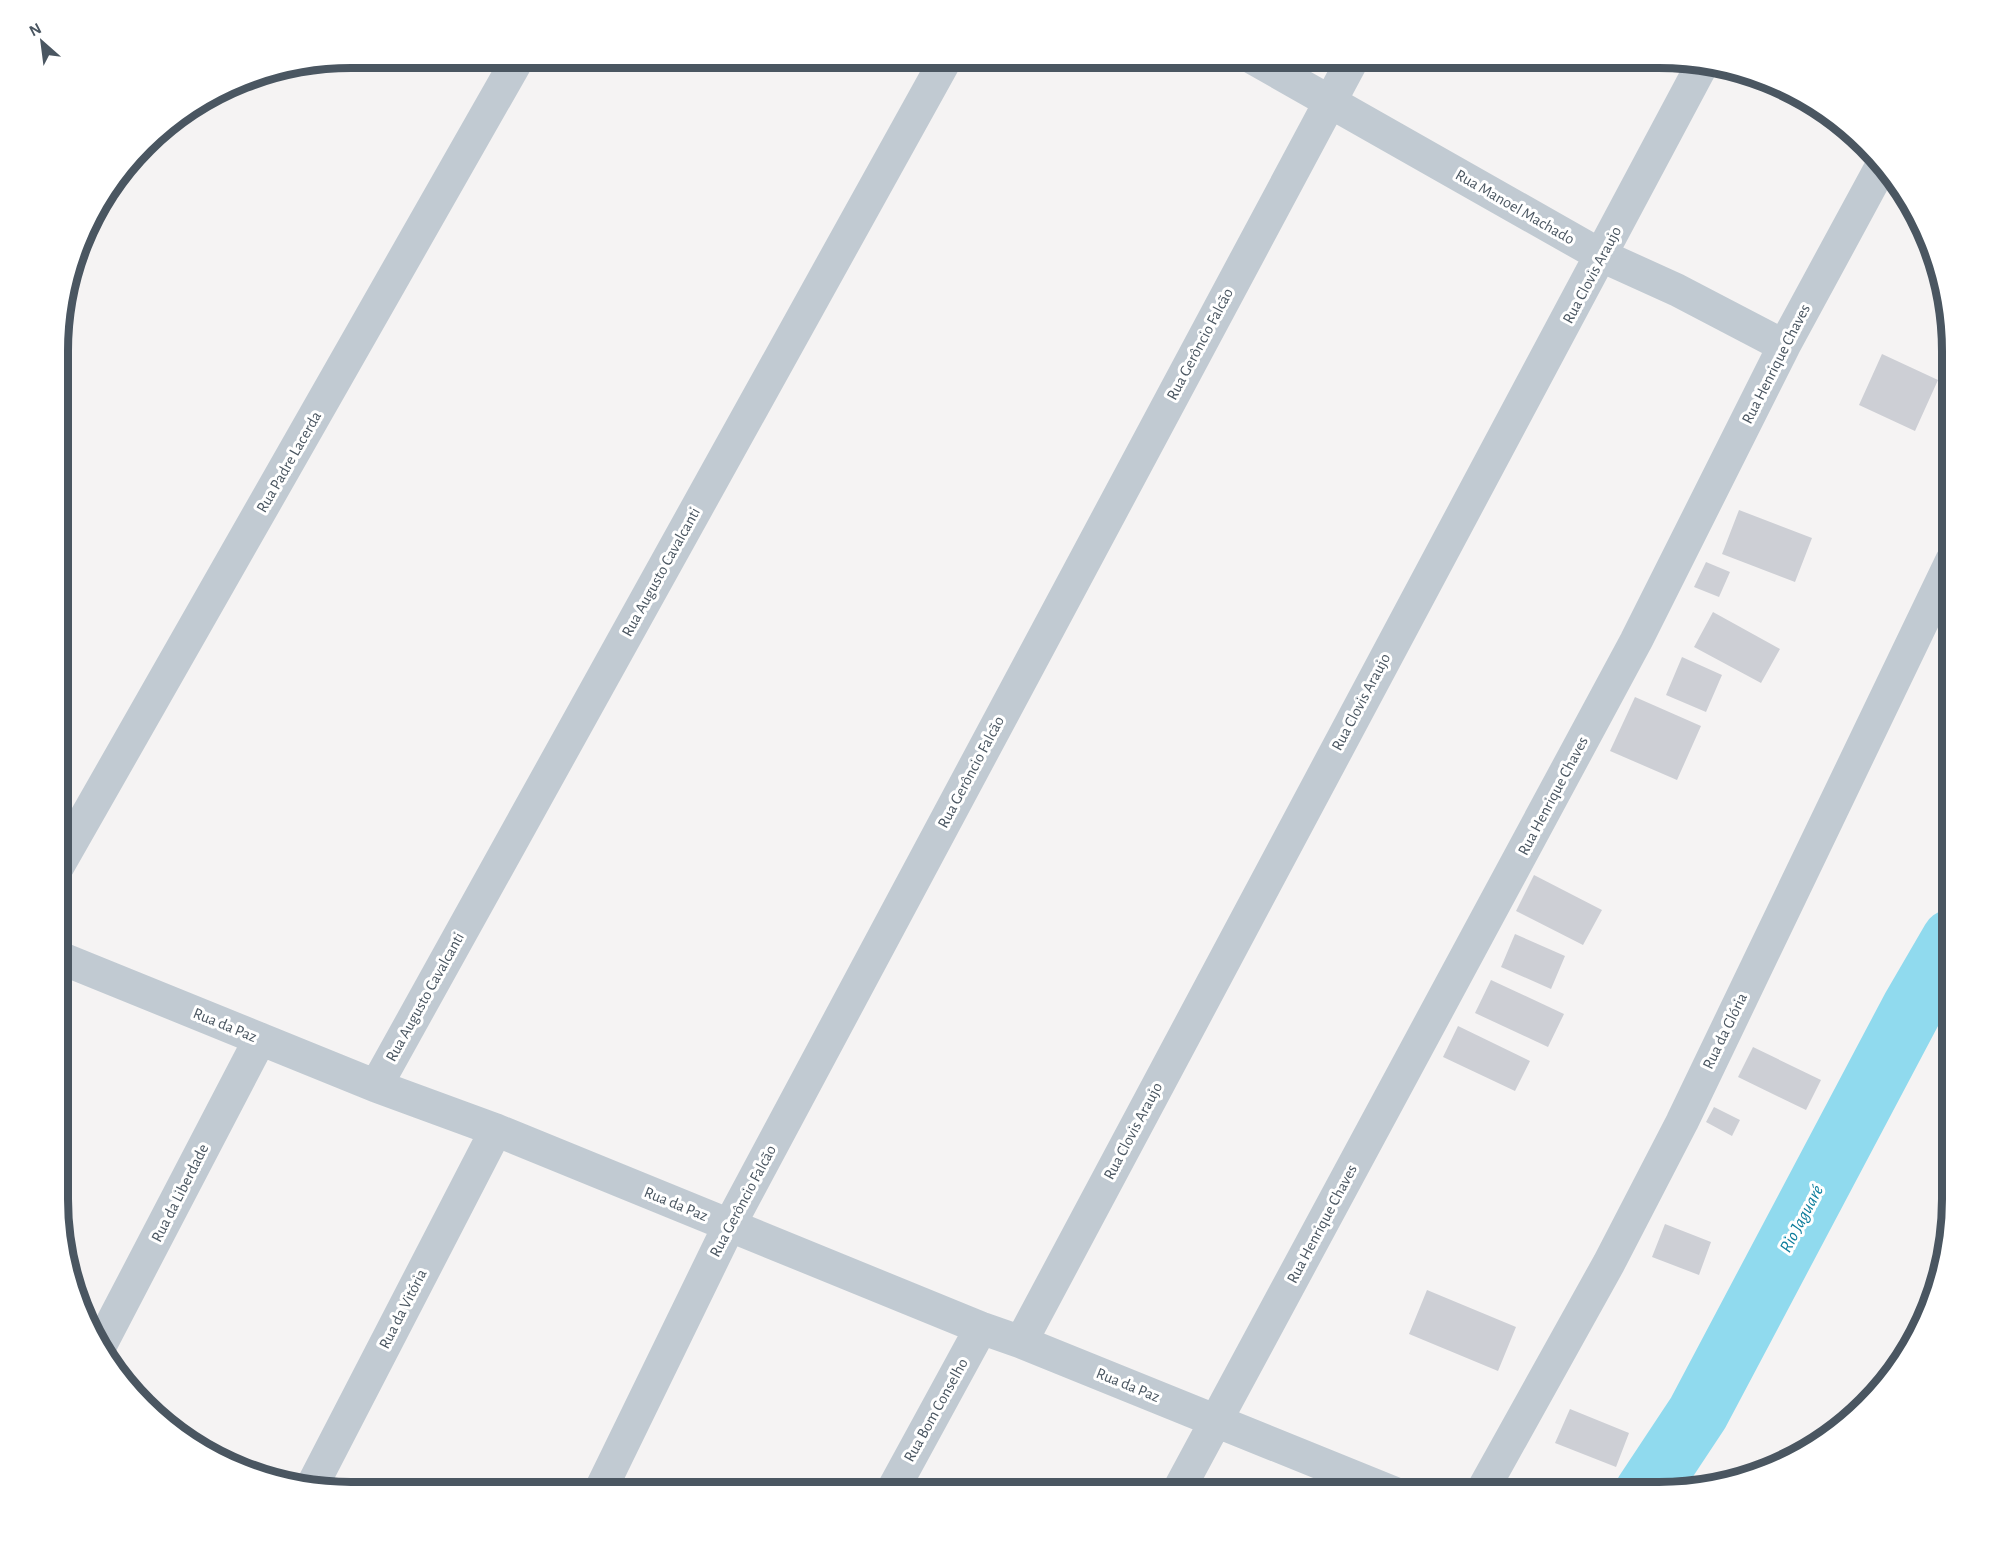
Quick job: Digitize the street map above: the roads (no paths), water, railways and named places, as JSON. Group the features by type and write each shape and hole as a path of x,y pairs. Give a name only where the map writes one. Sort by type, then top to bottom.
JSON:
{"street":[{"name":"Rua Padre Lacerda","path":"68,848 513,68"},
{"name":"Rua Augusto Cavalcanti","path":"376,1086 941,68"},
{"name":"Rua Manoel Machado","path":"1271,68 1602,256 1677,290 1784,346"},
{"name":"Rua Gerôncio Falcão","path":"603,1482 729,1226 1348,68"},
{"name":"Rua Clovis Araujo","path":"1021,1342 1699,71"},
{"name":"Rua Henrique Chaves","path":"1183,1482 1636,641 1784,346 1878,172"},
{"name":"Rua da Glória","path":"1487,1482 1609,1263 1682,1122 1942,581"},
{"name":"Rua da Paz","path":"68,961 376,1086 496,1130 981,1328 1021,1342 1367,1482"},
{"name":"Rua da Liberdade","path":"104,1339 260,1039"},
{"name":"Rua da Vitória","path":"315,1480 496,1130"},
{"name":"Rua Bom Conselho","path":"897,1482 981,1328"}],"waterway":[{"name":"Rio Jaguaré","path":"1652,1482 1698,1413 1913,1007 1942,957"}]}
